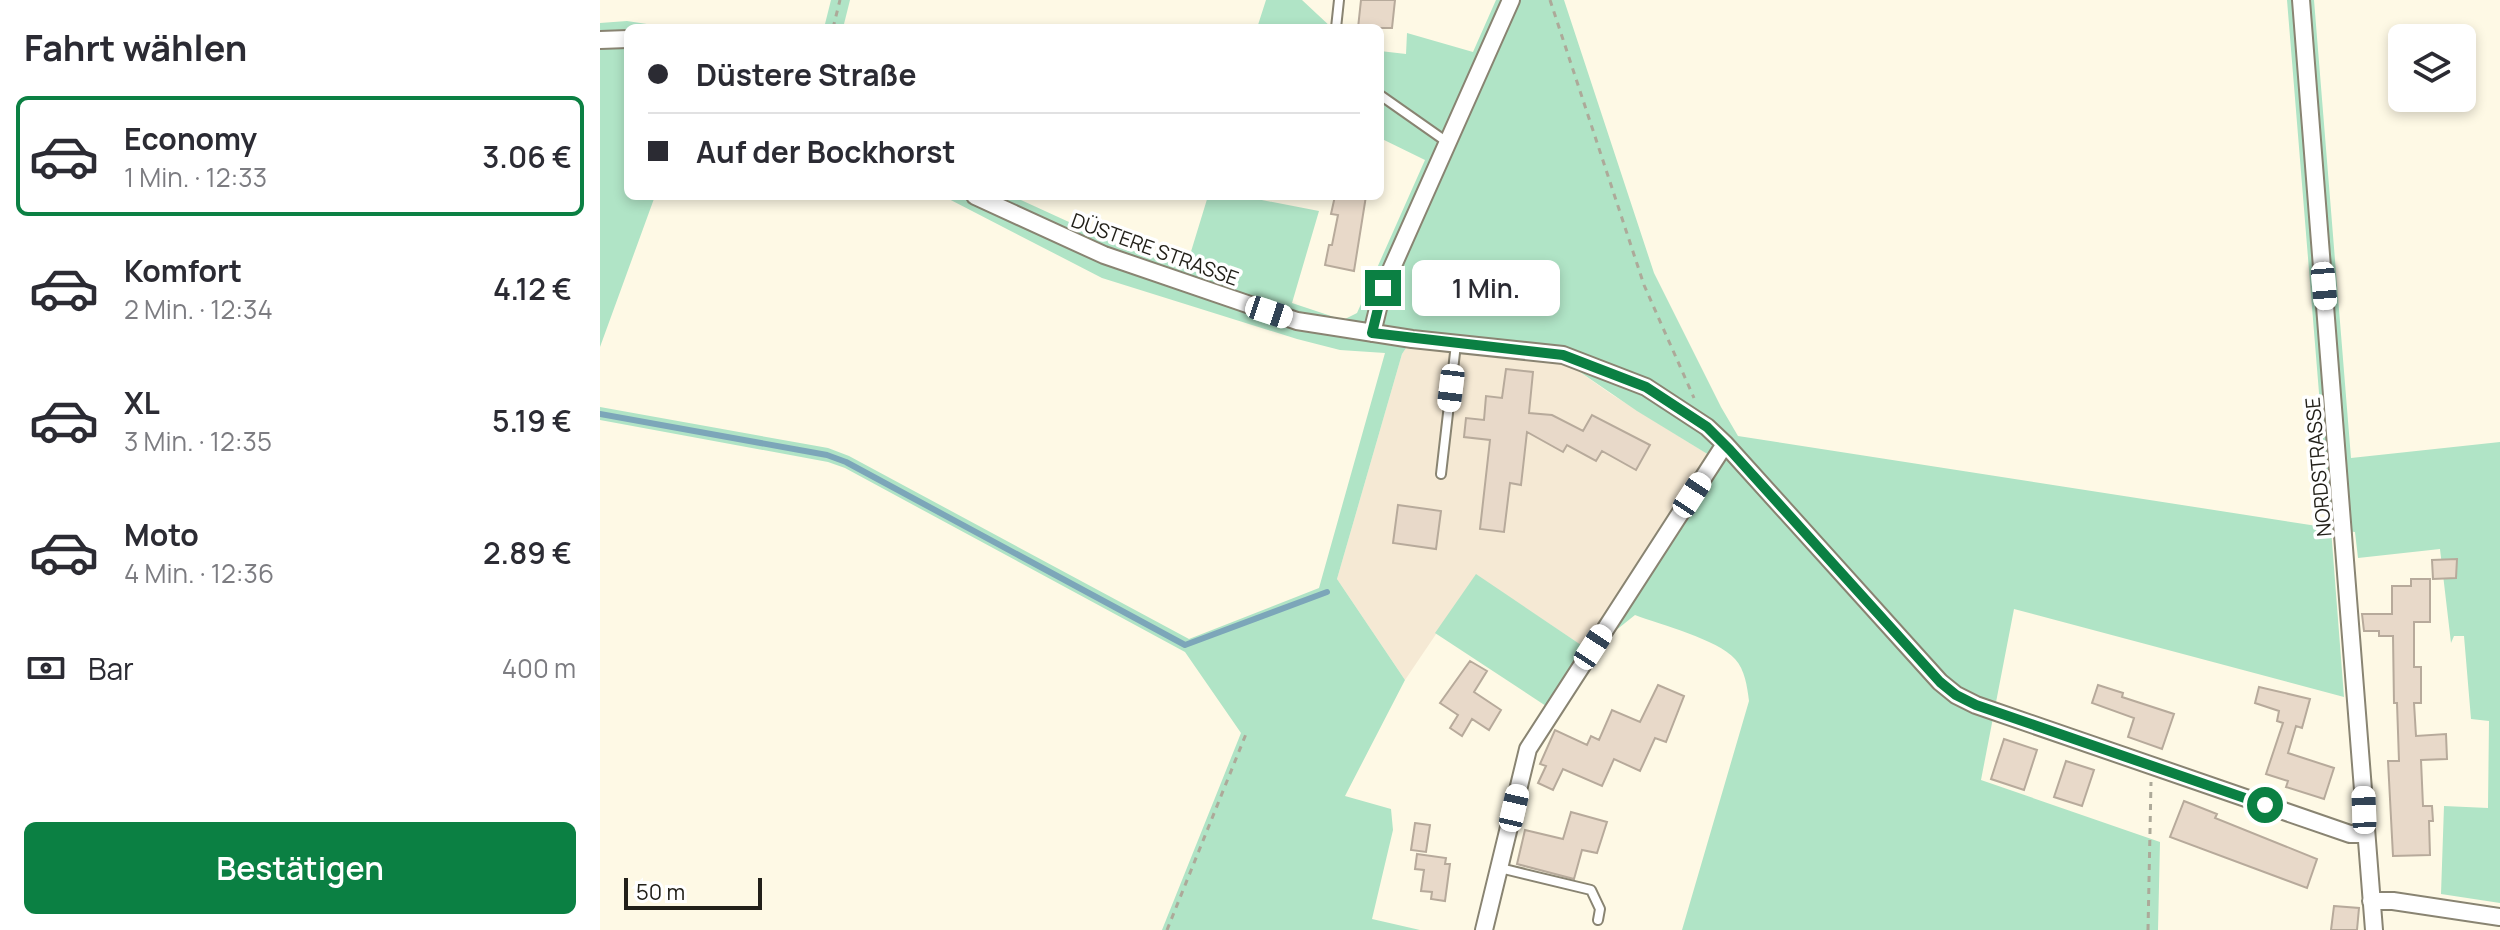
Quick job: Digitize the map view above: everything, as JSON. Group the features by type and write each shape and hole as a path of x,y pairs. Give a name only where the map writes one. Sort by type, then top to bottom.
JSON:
{"street":[{"path":"1372,333 1383,288 1511,0"},
{"name":"NORDSTRASSE","path":"2301,0 2374,930"},
{"path":"600,40 624,39"},
{"name":"DÜSTERE STRASSE","path":"984,200 1104,255 1297,321 1456,344 1563,355 1646,387 1707,427 1725,444 1940,682 1956,695 1976,705 2350,834 2365,834"},
{"path":"1484,930 1528,749 1725,444"},
{"path":"2371,901 2393,901 2500,917"}],"lane":[{"path":"1336,24 1339,0"},
{"path":"1384,98 1447,142"},
{"path":"1441,474 1456,344"},
{"path":"1500,868 1591,890 1600,909 1598,920"}],"path":[{"path":"834,24 840,0"},
{"path":"1550,0 1644,285 1707,427"},
{"path":"1167,930 1246,734"},
{"path":"2148,930 2152,766"}],"shaded area":[{"path":"1410,342 1561,359 1709,455 1590,651 1476,575 1405,680 1337,579 1402,354"}],"green space":[{"path":"831,0 850,0 844,24 825,24"},
{"path":"1266,0 1302,0 1328,24 1258,24"},
{"path":"1496,0 1564,0 1654,273 1738,436 2330,528 2287,0 2314,0 2351,458 2500,442 2500,903 2441,894 2444,806 2488,808 2489,721 2471,719 2464,636 2454,636 2451,643 2440,549 2358,558 2355,532 2331,529 2344,697 2014,609 1981,780 2160,842 2158,930 1682,930 1749,701 1743,673 1735,659 1715,645 1635,615 1590,651 1709,455 1561,359 1410,342 1402,354 1337,579 1405,680 1345,796 1391,809 1393,830 1372,919 1420,930 1162,930 1241,733 1185,652 845,468 828,462 600,420 600,407 828,448 849,456 1189,639 1319,588 1385,353 1340,350 1297,339 1102,278 951,200 1021,200 1128,249 1186,268 1207,200 1262,200 1319,211 1292,303 1343,320 1357,313 1425,160 1384,140 1384,51 1406,54 1407,33 1473,52"},
{"path":"627,21 647,24 624,24 624,200 654,200 600,347 600,23"},
{"path":"1476,574 1590,651 1549,708 1435,633"}],"building":[{"path":"1361,0 1395,0 1392,28 1384,28 1384,24 1358,24"},
{"path":"1334,200 1365,200 1354,271 1325,265 1338,215 1331,214"},
{"path":"1506,369 1533,372 1529,413 1552,415 1583,431 1592,415 1650,445 1636,470 1602,451 1596,461 1567,445 1563,452 1527,432 1521,485 1510,483 1504,532 1480,529 1490,440 1464,437 1466,418 1484,420 1486,396 1502,398"},
{"path":"1398,505 1441,511 1436,549 1393,543"},
{"path":"2457,559 2456,578 2433,579 2432,560"},
{"path":"2411,579 2430,579 2430,622 2414,622 2414,667 2421,667 2421,703 2414,703 2416,736 2446,734 2447,759 2421,760 2423,806 2432,806 2430,855 2393,856 2388,761 2399,761 2393,636 2379,636 2379,631 2364,631 2362,614 2392,614 2392,586 2411,586"},
{"path":"1470,661 1487,671 1474,692 1501,710 1489,730 1472,719 1462,736 1450,728 1458,715 1440,703"},
{"path":"1658,685 1684,696 1666,742 1655,738 1640,771 1614,759 1602,786 1563,769 1553,790 1538,783 1546,766 1540,764 1555,730 1587,745 1591,736 1599,740 1612,710 1640,722"},
{"path":"2098,685 2123,693 2122,697 2174,714 2162,749 2128,737 2134,718 2092,703"},
{"path":"2259,687 2310,699 2302,728 2296,726 2288,753 2334,768 2324,799 2286,787 2288,781 2266,774 2283,723 2277,721 2279,711 2255,703"},
{"path":"2004,739 2037,750 2024,790 1991,779"},
{"path":"2066,761 2094,770 2082,806 2054,797"},
{"path":"2184,801 2217,814 2215,818 2317,859 2307,888 2170,837"},
{"path":"1571,812 1607,822 1597,853 1582,850 1574,879 1517,864 1525,830 1563,839"},
{"path":"1415,823 1430,825 1426,852 1411,850"},
{"path":"1417,854 1446,858 1445,864 1450,864 1445,901 1431,899 1432,892 1421,891 1424,870 1415,869"},
{"path":"2334,906 2359,908 2357,930 2331,930"}],"waterway":[{"path":"600,414 827,455 846,462 1185,645 1327,592"}],"route":[{"path":"1383,288 1372,333 1563,355 1646,387 1707,427 1940,682 1956,695 1976,705 2265,805"}]}
